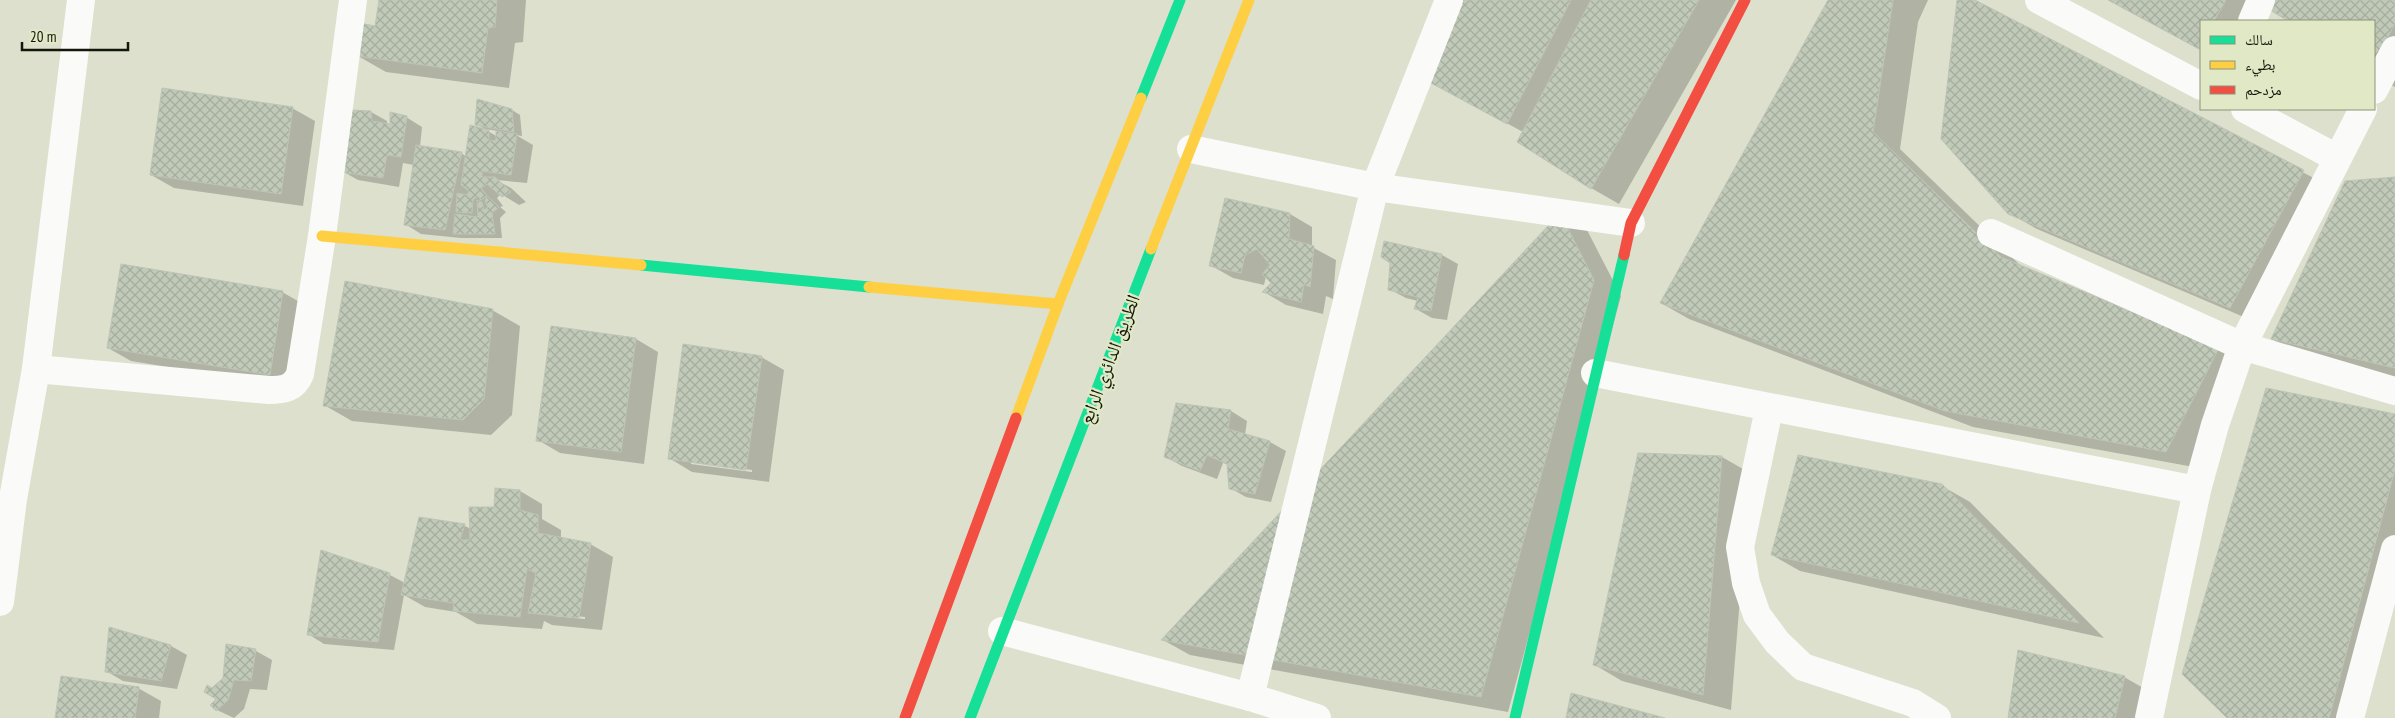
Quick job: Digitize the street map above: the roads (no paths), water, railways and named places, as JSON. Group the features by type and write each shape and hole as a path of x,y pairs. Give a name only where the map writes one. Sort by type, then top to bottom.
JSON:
{"main road":[{"path":"905,718 1058,304 1180,0"},
{"name":"الطريق الدائري الرابع","path":"970,718 1002,631 1249,0"},
{"path":"1515,718 1631,223 1745,0"},
{"path":"322,236 1058,304"}],"street":[{"path":"0,602 6,497 36,369 81,0"},
{"path":"36,369 283,390 297,382 300,374 322,236 353,0"},
{"path":"2039,0 2200,85"},
{"path":"2252,20 2261,0"},
{"path":"1250,697 1375,187 1442,2"},
{"path":"2375,88 2395,50"},
{"path":"2247,110 2337,158"},
{"path":"2149,718 2197,490 2215,425 2242,346 2337,158 2363,110"},
{"path":"1191,149 1375,187 1631,223"},
{"path":"1991,233 2242,346 2395,391"},
{"path":"1595,373 1769,409 2197,490"},
{"path":"1769,409 1740,547 1746,583 1757,615 1777,642 1803,667 1913,704 1937,718"},
{"path":"2350,718 2395,549"},
{"path":"1002,631 1250,697 1317,718"}]}
